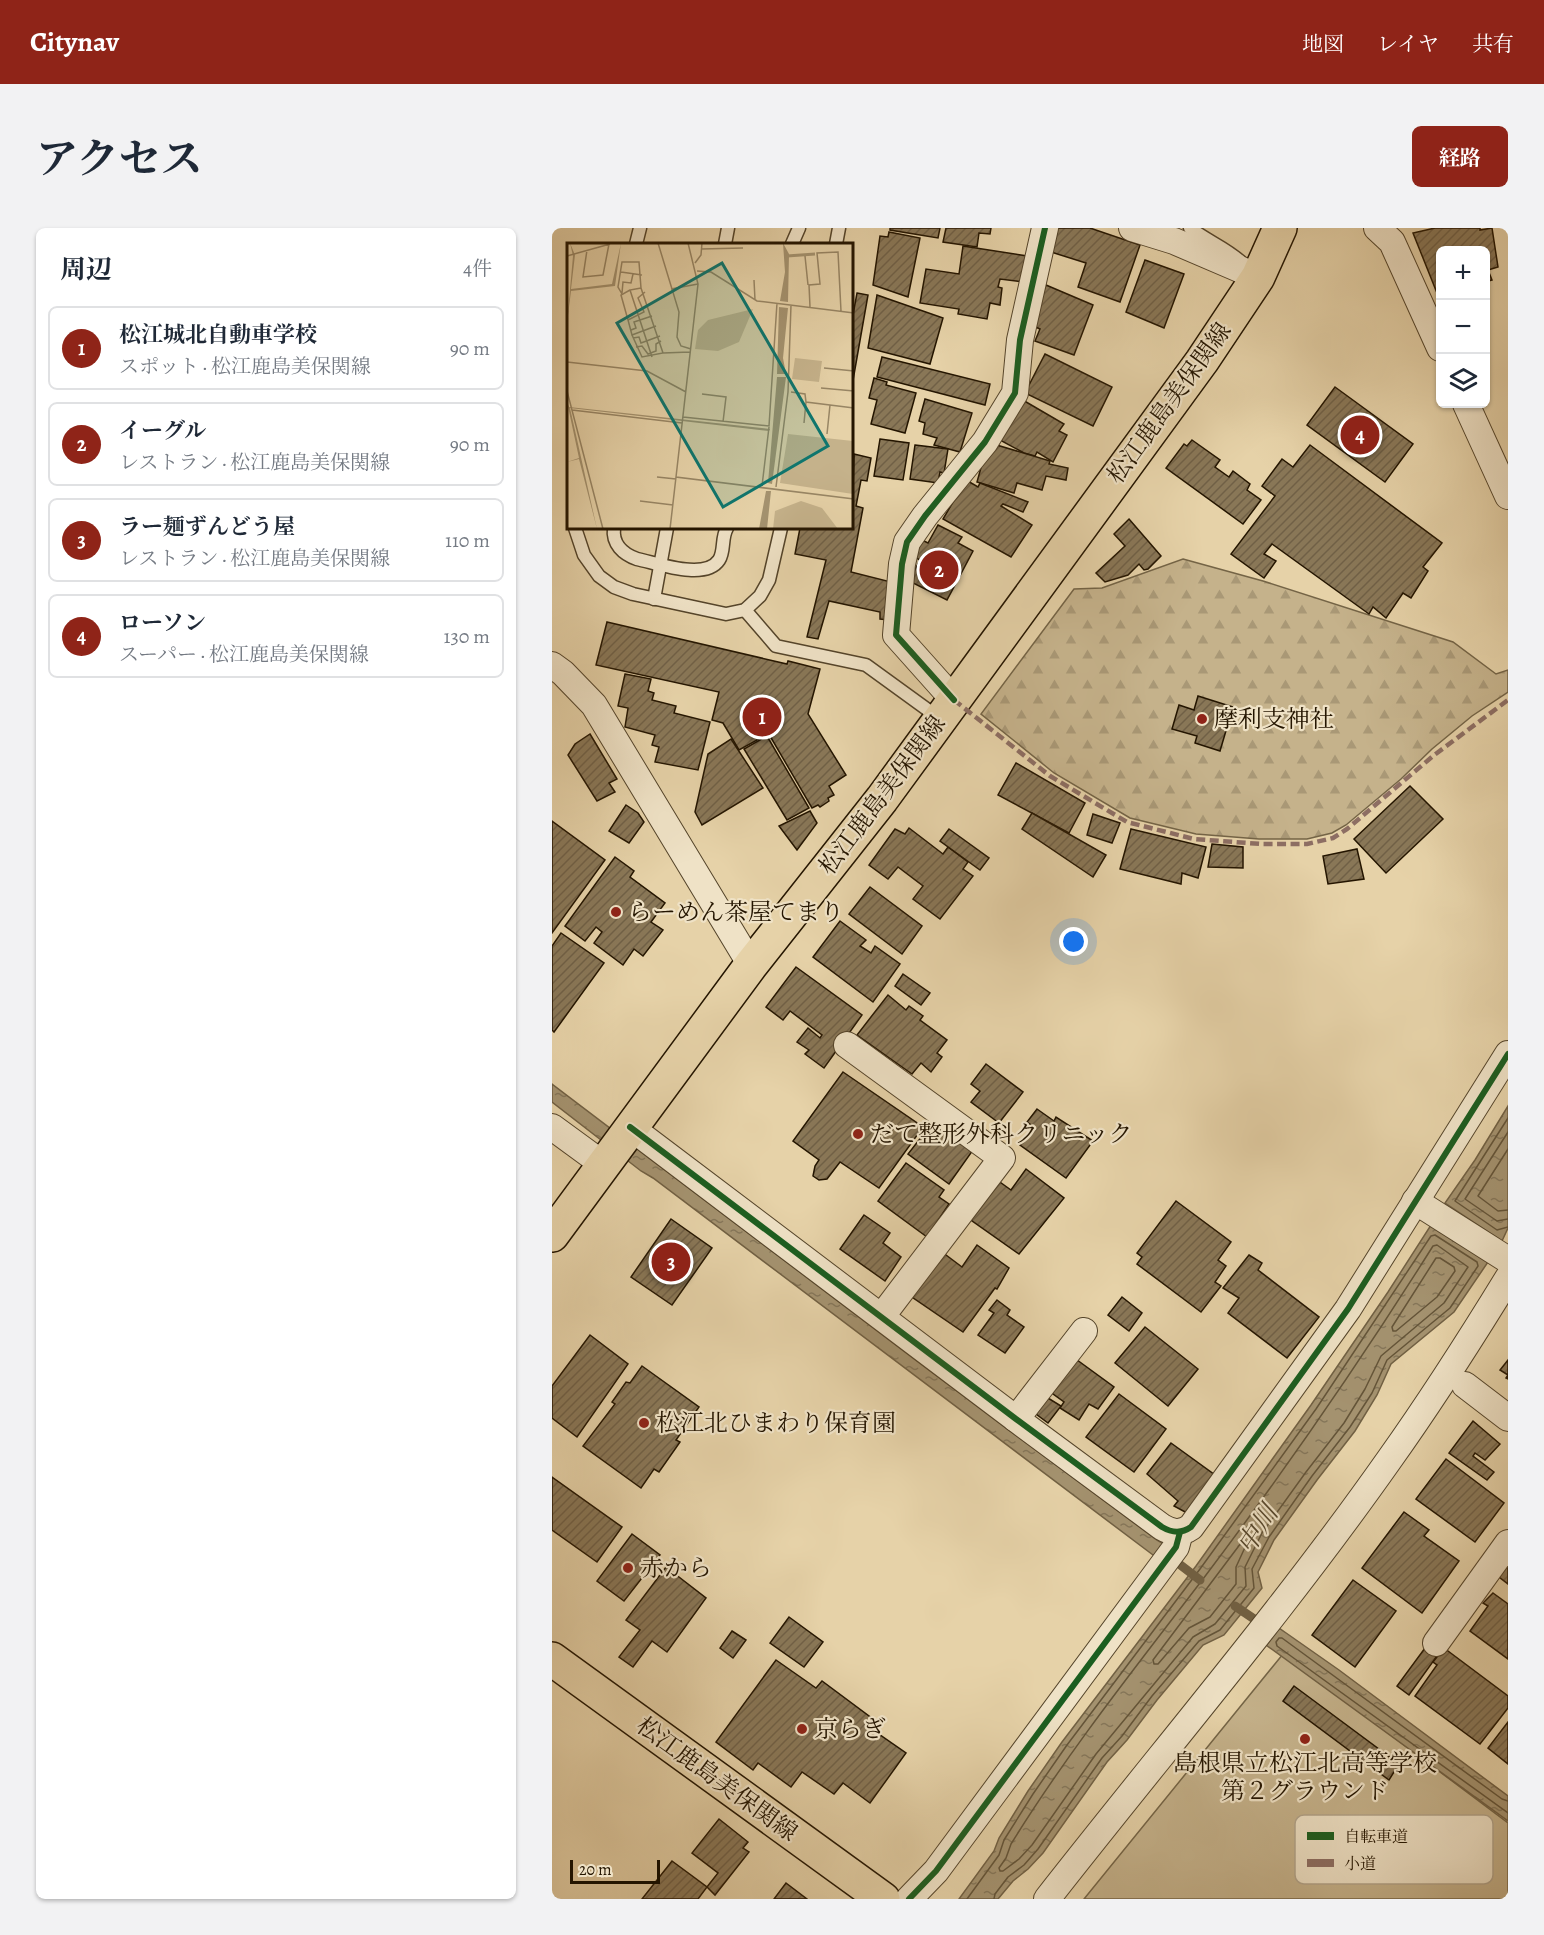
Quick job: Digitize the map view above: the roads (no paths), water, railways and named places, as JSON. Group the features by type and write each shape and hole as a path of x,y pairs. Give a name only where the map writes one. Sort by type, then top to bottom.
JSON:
{"main road":[{"name":"松江鹿島美保関線","path":"552,1235 751,965 882,799 1202,361 1258,276 1280,228"},
{"name":"松江鹿島美保関線","path":"552,1659 883,1899"}],"street":[{"path":"947,709 896,634 903,554 913,533 985,442 1015,393 1020,340 1045,228"},
{"path":"1132,228 1174,241 1258,276"},
{"path":"1377,228 1392,242 1436,339"},
{"path":"1468,408 1508,496"},
{"path":"552,665 594,705 751,965"},
{"path":"847,1045 1002,1158 882,1316"},
{"path":"909,1899 943,1861 1173,1547 1191,1527 1348,1309 1421,1205 1508,1054"},
{"path":"552,1127 616,1147 882,1316 1016,1419 1169,1531 1173,1547"},
{"path":"1047,1899 1258,1635 1388,1462 1449,1374 1508,1266 1421,1205"},
{"path":"1016,1419 1084,1331"},
{"path":"1465,1385 1508,1418"},
{"path":"1436,1643 1508,1543"}],"lane":[{"path":"636,243 640,228"},
{"path":"725,243 728,228"},
{"path":"792,243 799,228"},
{"path":"836,243 839,228"},
{"path":"1190,228 1205,239 1229,251 1258,276"},
{"path":"576,530 584,555 599,576 623,591 726,614 745,610 760,596 770,580 781,530"},
{"path":"614,530 614,537 620,550 637,559 695,571 708,569 720,559 726,530"},
{"path":"654,599 667,530"},
{"path":"745,610 776,646 866,665 947,709"}],"water":[{"path":"552,1084 922,1365 1157,1540 1176,1551 1165,1566 552,1102"},
{"path":"1508,1106 1508,1228 1502,1241 1445,1203"},
{"name":"中川","path":"1431,1225 1488,1262 1454,1312 1391,1364 1377,1395 1355,1431 1274,1540 1258,1572 1262,1588 1224,1635 1203,1645 1157,1700 1107,1762 1043,1853 1028,1869 1013,1881 998,1899 959,1899 994,1851 999,1838 1028,1791 1062,1742 1196,1566 1311,1405"},
{"path":"1279,1628 1508,1796 1508,1821 1266,1645"}],"waterway":[{"path":"1170,1557 1200,1580"},
{"path":"1235,1606 1263,1625"}],"place":[{"name":"ローソン","path":"1360,435"},
{"name":"イーグル","path":"939,570"},
{"name":"松江城北自動車学校","path":"762,717"},
{"name":"摩利支神社","path":"1202,719"},
{"name":"らーめん茶屋てまり","path":"616,912"},
{"name":"だて整形外科クリニック","path":"858,1134"},
{"name":"ラー麺ずんどう屋","path":"671,1262"},
{"name":"松江北ひまわり保育園","path":"644,1423"},
{"name":"赤から","path":"628,1568"},
{"name":"京らぎ","path":"802,1729"},
{"name":"島根県立松江北高等学校 第２グラウンド","path":"1305,1739"}]}
